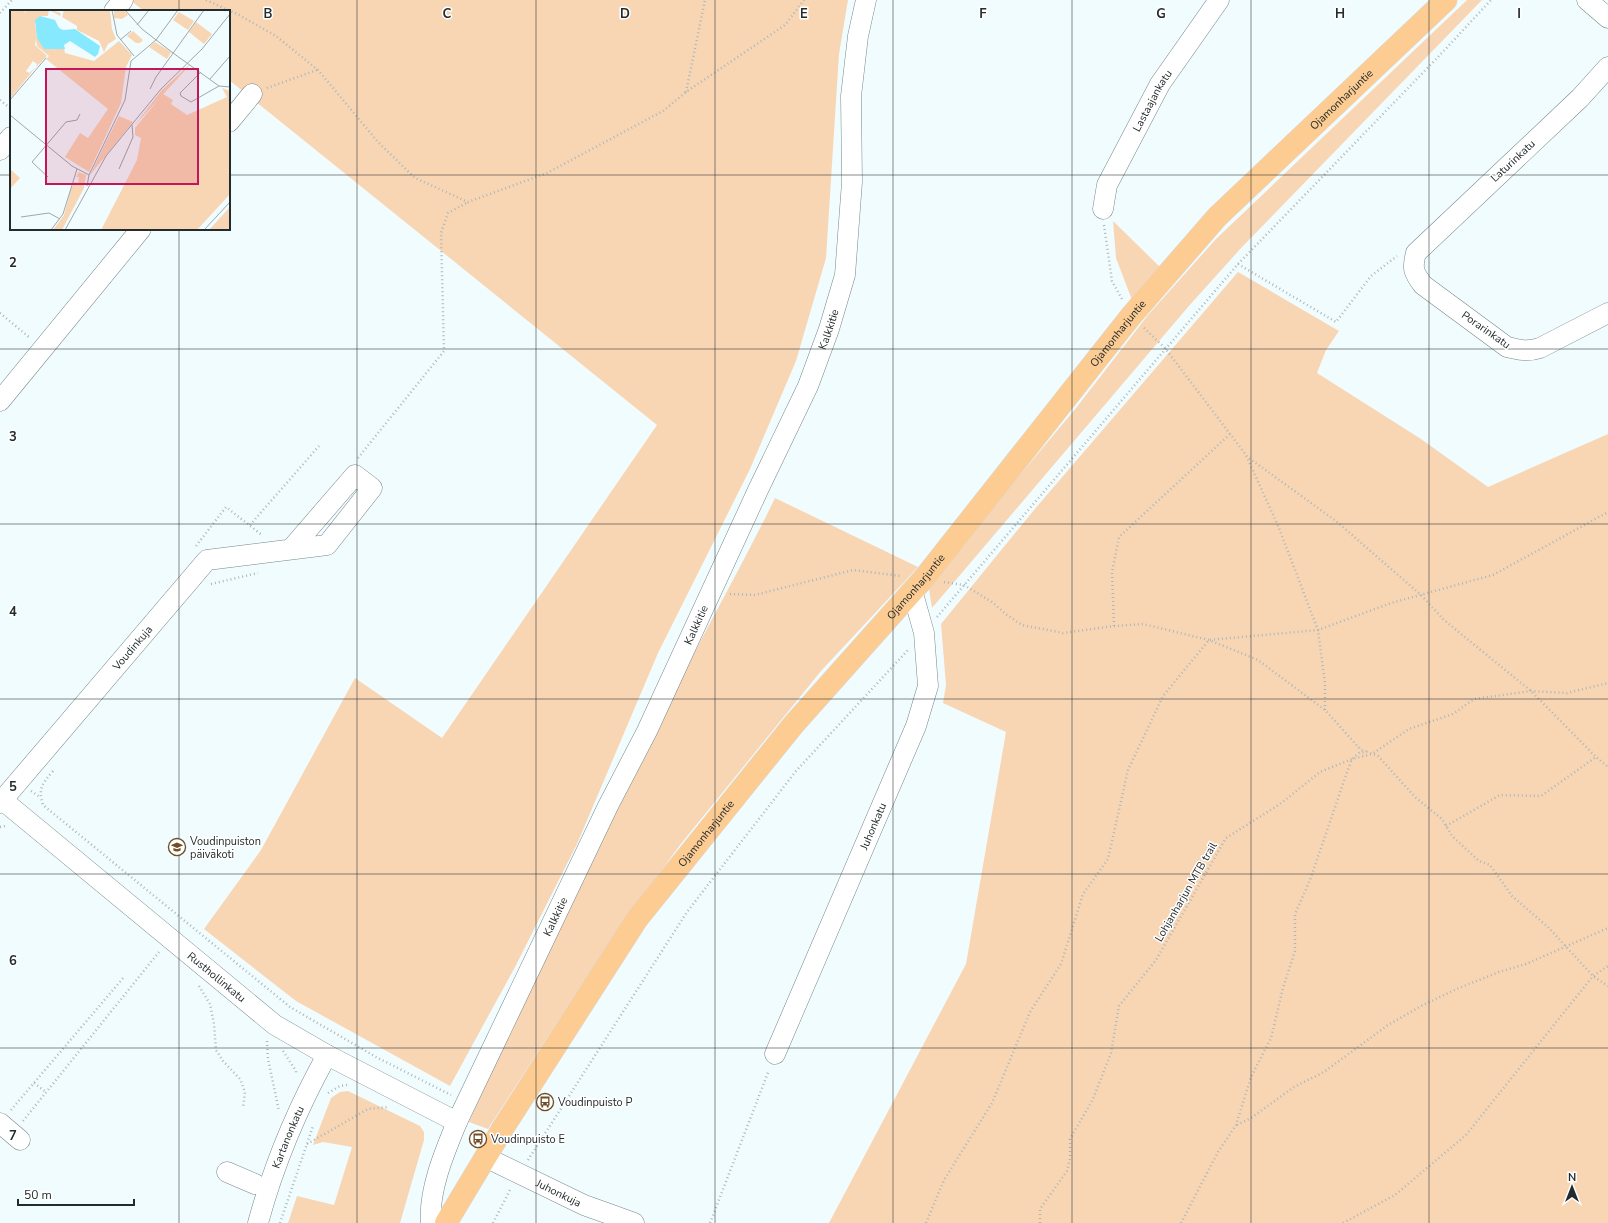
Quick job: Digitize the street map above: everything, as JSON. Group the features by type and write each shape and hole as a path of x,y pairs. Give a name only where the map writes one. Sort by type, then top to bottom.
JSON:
{"main road":[{"name":"Ojamonharjuntie","path":"446,1223 485,1157 637,919 794,724 917,585 1132,316 1217,217 1446,0"}],"street":[{"path":"115,10 123,0"},
{"name":"Kalkkitie","path":"431,1223 430,1213 439,1168 457,1122 608,806 647,731 758,490 808,386 829,329 845,275 852,182 851,96 858,36 866,0"},
{"name":"Lastaajankatu","path":"1102,209 1107,185 1160,84 1219,0"},
{"path":"1587,0 1608,18"},
{"name":"Laturinkatu","path":"1416,253 1580,98 1608,68"},
{"path":"230,121 252,94"},
{"path":"0,150 10,138"},
{"path":"0,401 140,230"},
{"name":"Porarinkatu","path":"1416,253 1413,266 1416,276 1423,284 1508,347 1529,351 1540,348 1608,313"},
{"name":"Voudinkuja","path":"1,800 207,560 291,549"},
{"name":"Juhonkatu","path":"776,1054 916,726 928,686 924,632 917,585"},
{"name":"Rusthollinkatu","path":"1,800 275,1025 327,1055 457,1122"},
{"name":"Kartanonkatu","path":"258,1223 276,1163 291,1126 327,1055"},
{"path":"5,1118 21,1131"},
{"name":"Juhonkuja","path":"485,1157 584,1205 634,1223"},
{"path":"227,1172 255,1184"}],"path":[{"path":"0,13 12,0"},
{"path":"206,0 229,10"},
{"path":"686,92 705,0"},
{"path":"353,464 444,351 442,233 448,213 468,202 547,173 663,111 686,92 785,25 804,0"},
{"path":"493,1223 519,1174 687,912 796,771 924,632 1238,264 1440,55 1491,0"},
{"path":"230,11 276,36 318,70 378,142 415,178 468,202"},
{"path":"252,94 318,70"},
{"path":"0,100 10,108"},
{"path":"1102,209 1112,281 1132,316 1166,348 1246,455 1279,528 1318,630 1325,684 1325,710"},
{"path":"1238,264 1336,322 1371,276 1398,256 1416,253"},
{"path":"0,313 43,349"},
{"path":"1114,626 1112,572 1119,537 1230,434"},
{"path":"250,525 319,446"},
{"path":"1246,455 1336,521 1421,595 1444,620 1531,691 1608,767"},
{"path":"926,1223 944,1180 992,1103 1030,1012 1061,964 1083,894 1108,859 1128,770 1163,696 1209,640 1318,630 1391,603 1493,575 1608,512"},
{"path":"711,593 755,596 853,570 917,585 964,585 992,602 1022,625 1063,633 1114,626 1143,624 1209,640 1258,660 1325,710 1361,750 1378,756 1416,798 1442,819 1452,836 1479,861 1490,865 1512,896 1566,947 1593,976 1608,986"},
{"path":"207,588 212,582 259,573"},
{"name":"Lohjanharjun MTB trail","path":"1040,1223 1040,1209 1067,1171 1070,1158 1070,1139 1093,1099 1108,1060 1119,1006 1156,960 1226,838 1280,804 1320,772 1352,759 1372,754 1409,729 1453,714 1474,698 1531,691 1567,693 1608,683"},
{"path":"1180,1223 1218,1152 1236,1125 1251,1077 1271,1038 1283,988 1295,951 1295,914 1310,880 1352,759 1359,753 1367,752"},
{"path":"1446,826 1500,795 1541,796 1596,756"},
{"path":"57,766 42,784 40,794 43,806 290,1007 376,1057 454,1096"},
{"path":"0,827 5,825 10,828"},
{"path":"1236,1125 1251,1118 1294,1087 1324,1072 1388,1025 1423,1005 1459,988 1499,972 1526,964 1608,928"},
{"path":"21,1131 46,1092 161,950"},
{"path":"1343,1223 1395,1195 1466,1135 1593,976 1608,966"},
{"path":"5,1118 124,977"},
{"path":"206,987 199,983 210,1004 214,1024 216,1050 223,1061 240,1079 245,1092 243,1108"},
{"path":"273,1042 267,1036 268,1059 280,1113"},
{"path":"282,1050 296,1071 296,1076"},
{"path":"710,1223 776,1054"},
{"path":"34,1083 46,1092"},
{"path":"326,1094 340,1086 348,1085 353,1088"},
{"path":"382,1104 396,1110"},
{"path":"306,1144 368,1110 389,1107"},
{"path":"280,1223 313,1124"}],"shaded area":[{"path":"130,0 848,0 839,54 826,258 796,361 750,469 658,653 577,844 515,967 450,1086 296,1001 204,929 261,850 355,678 442,738 657,425 230,81 230,10 143,10"},
{"path":"1467,0 1482,0 1242,247 1188,307 932,608 929,589 938,573 1076,408 1148,315 1216,239"},
{"path":"1113,221 1161,268 1132,300 1116,258"},
{"path":"1238,272 1339,331 1326,350 1317,373 1421,439 1488,487 1608,434 1608,1223 829,1223 966,964 1006,732 943,703 946,685 941,624 1034,510"},
{"path":"775,498 918,567 821,671 680,845 610,941 488,1129 469,1122 520,1009 600,842 683,675 753,543"},
{"path":"348,1091 420,1126 424,1132 424,1140 400,1223 288,1223 297,1196 334,1205 352,1147 323,1142 313,1145 331,1098 340,1092"}],"place":[{"name":"Voudinpuiston päiväkoti","path":"177,847"},
{"name":"Voudinpuisto P","path":"545,1102"},
{"name":"Voudinpuisto E","path":"478,1139"}]}
